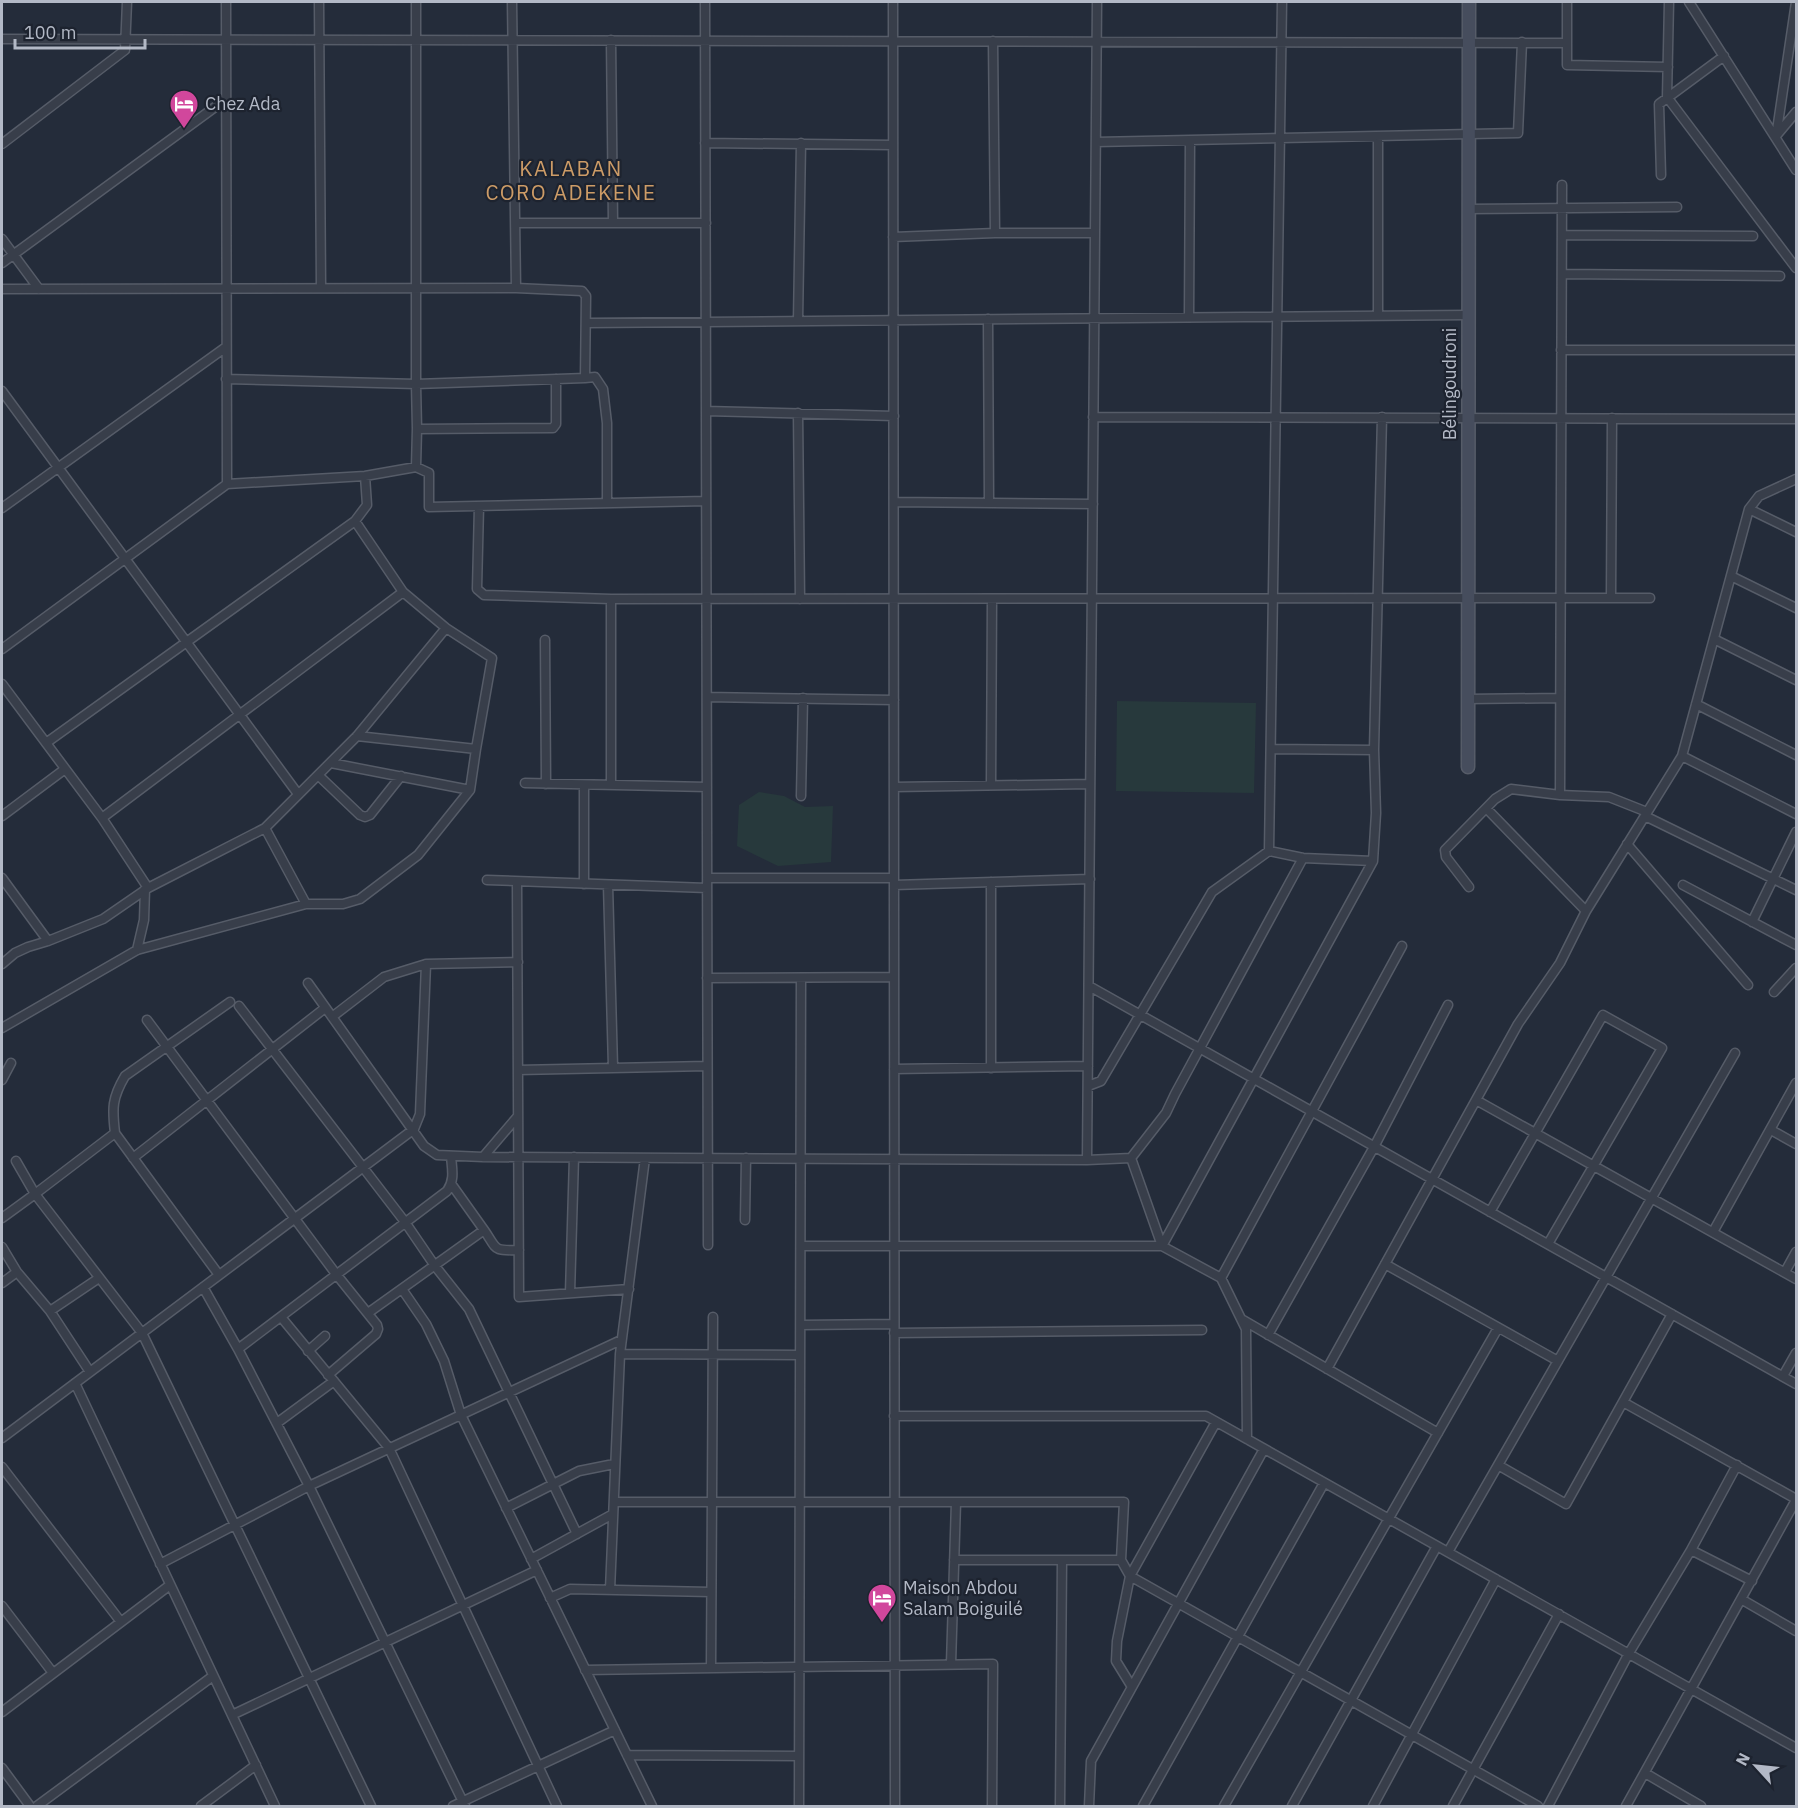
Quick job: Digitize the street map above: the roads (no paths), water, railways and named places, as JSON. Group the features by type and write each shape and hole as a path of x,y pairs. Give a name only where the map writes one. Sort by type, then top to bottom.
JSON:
{"street":[{"path":"2,144 125,50 127,2"},
{"path":"225,2 226,484"},
{"path":"319,2 321,288"},
{"path":"416,2 416,467"},
{"path":"512,2 516,288"},
{"path":"705,2 708,1245"},
{"path":"893,2 895,1806"},
{"path":"1087,1160 1097,2"},
{"path":"1269,851 1282,2"},
{"name":"Bélingoudroni","path":"1468,2 1468,767"},
{"path":"1566,2 1567,65 1668,67"},
{"path":"1669,2 1667,97 1797,268"},
{"path":"1689,2 1797,170"},
{"path":"1776,137 1796,2"},
{"path":"2,39 1567,43"},
{"path":"611,40 613,223"},
{"path":"993,41 995,233"},
{"path":"1096,142 1518,133 1522,42"},
{"path":"1661,175 1659,104 1724,56"},
{"path":"2,263 226,99"},
{"path":"1776,137 1797,112"},
{"path":"1378,136 1378,315"},
{"path":"1189,317 1190,140"},
{"path":"705,143 893,145"},
{"path":"798,321 801,143"},
{"path":"1560,795 1562,185"},
{"path":"1468,209 1677,207"},
{"path":"515,223 706,223"},
{"path":"893,237 995,233 1095,233"},
{"path":"1562,235 1754,236"},
{"path":"2,239 39,289"},
{"path":"1562,274 1780,276"},
{"path":"2,289 516,288 582,291 586,296 587,323 585,378"},
{"path":"587,323 1468,315"},
{"path":"988,319 989,502"},
{"path":"2,508 226,347"},
{"path":"1561,350 1797,350"},
{"path":"226,379 416,384 595,377 603,389 607,423 607,503"},
{"path":"417,429 553,428 556,424 556,379"},
{"path":"2,392 298,794"},
{"path":"706,411 894,416"},
{"path":"798,413 800,599"},
{"path":"1094,417 1797,419"},
{"path":"1162,1246 1373,861 1376,813 1374,750 1382,417"},
{"path":"1611,598 1612,418"},
{"path":"2,649 226,484 365,476 416,467 429,473 429,507 706,501"},
{"path":"46,743 355,521 367,505 365,476"},
{"path":"1327,1369 1518,1024 1560,963 1586,911 1682,756 1749,509 1759,496 1797,479"},
{"path":"894,502 1093,504"},
{"path":"479,506 477,589 484,595 611,599 1650,598"},
{"path":"1749,509 1797,532"},
{"path":"2,1027 137,950 306,904 343,904 360,899 418,855 470,790 492,658 446,628 403,592 355,521"},
{"path":"1731,576 1797,608"},
{"path":"102,818 403,592"},
{"path":"991,785 992,598"},
{"path":"611,599 611,785"},
{"path":"2,964 15,953 103,919 147,889 265,828 357,736 446,628"},
{"path":"1714,639 1797,680"},
{"path":"545,640 546,784"},
{"path":"2,684 102,818 147,889 144,920 137,950"},
{"path":"706,697 894,700"},
{"path":"801,796 803,698"},
{"path":"1468,699 1560,698"},
{"path":"1696,704 1797,755"},
{"path":"357,736 476,749"},
{"path":"1271,749 1374,750"},
{"path":"1682,756 1797,814"},
{"path":"331,763 470,790"},
{"path":"2,816 65,769"},
{"path":"318,775 360,815 365,817 370,816 401,776"},
{"path":"525,783 707,787"},
{"path":"894,787 1090,783"},
{"path":"584,785 584,884"},
{"path":"1469,887 1446,857 1445,850 1495,799 1512,789 1560,795 1609,797 1797,890"},
{"path":"1487,809 1586,911"},
{"path":"265,828 306,904"},
{"path":"1752,922 1797,832"},
{"path":"1627,844 1748,986"},
{"path":"1088,1086 1101,1081 1212,892 1269,851 1303,858 1373,861"},
{"path":"308,983 424,1146 437,1155 1087,1160 1131,1158 1166,1113 1303,858"},
{"path":"2,878 48,941"},
{"path":"707,878 991,882 1090,879"},
{"path":"487,880 707,888"},
{"path":"517,882 519,1297 629,1289"},
{"path":"991,882 991,1068"},
{"path":"608,885 613,1067"},
{"path":"1683,885 1797,945"},
{"path":"1221,1278 1402,946"},
{"path":"332,1017 384,977 426,964 518,962"},
{"path":"2,1438 414,1130 420,1114 426,964"},
{"path":"1774,992 1797,968"},
{"path":"707,978 894,977"},
{"path":"799,1806 801,978"},
{"path":"1089,986 1797,1384"},
{"path":"219,1275 115,1133 112,1108 116,1092 125,1076 230,1002"},
{"path":"1268,1335 1374,1147 1448,1005"},
{"path":"239,1006 469,1309 577,1534"},
{"path":"133,1158 325,1008"},
{"path":"1490,1212 1603,1015 1662,1048 1548,1244"},
{"path":"147,1020 336,1274 377,1325 376,1334 331,1378 277,1423"},
{"path":"1448,1552 1735,1053"},
{"path":"2,1080 11,1063"},
{"path":"518,1070 707,1066"},
{"path":"894,1069 1088,1066"},
{"path":"1713,1232 1797,1083"},
{"path":"1476,1100 1797,1279"},
{"path":"483,1157 518,1116"},
{"path":"1771,1130 1797,1144"},
{"path":"2,1218 115,1133"},
{"path":"451,1156 452,1185 484,1230 493,1247 499,1250 519,1250"},
{"path":"570,1293 574,1157"},
{"path":"610,1590 621,1340 645,1158"},
{"path":"745,1220 746,1158"},
{"path":"1131,1158 1162,1246"},
{"path":"16,1161 35,1194 142,1333 371,1806"},
{"path":"238,1349 452,1185"},
{"path":"368,1313 484,1230"},
{"path":"801,1246 1162,1246 1221,1278 1246,1329 1247,1439"},
{"path":"2,1247 17,1272 50,1311 90,1372"},
{"path":"1785,1272 1797,1252"},
{"path":"1385,1264 1558,1361"},
{"path":"2,1283 17,1272"},
{"path":"50,1311 99,1278"},
{"path":"203,1287 309,1486 464,1804"},
{"path":"402,1290 426,1324 444,1361 461,1415 652,1806"},
{"path":"1498,1465 1566,1504 1672,1314"},
{"path":"280,1317 389,1449 557,1806"},
{"path":"711,1668 713,1317"},
{"path":"1242,1320 1438,1433"},
{"path":"801,1325 894,1328 1202,1330"},
{"path":"1224,1806 1498,1328"},
{"path":"308,1351 325,1336"},
{"path":"160,1564 309,1486 621,1340"},
{"path":"1783,1377 1797,1353"},
{"path":"620,1354 800,1355"},
{"path":"75,1383 275,1806"},
{"path":"1623,1402 1797,1499 1626,1806"},
{"path":"894,1416 1206,1416 1797,1748"},
{"path":"1132,1687 1116,1661 1117,1641 1130,1576 1216,1422"},
{"path":"1089,1806 1091,1761 1264,1449"},
{"path":"506,1508 579,1471 614,1464"},
{"path":"1548,1806 1629,1653 1691,1550 1737,1465"},
{"path":"2,1467 121,1622"},
{"path":"1143,1806 1324,1483"},
{"path":"614,1502 1124,1502 1121,1560 1130,1576 1538,1806"},
{"path":"951,1664 956,1502"},
{"path":"531,1559 613,1514"},
{"path":"1292,1806 1437,1546"},
{"path":"1691,1550 1752,1581"},
{"path":"954,1560 1121,1560"},
{"path":"1059,1806 1062,1560"},
{"path":"232,1715 537,1570"},
{"path":"1373,1806 1496,1579"},
{"path":"2,1712 170,1585"},
{"path":"550,1598 570,1589 711,1592"},
{"path":"1741,1599 1797,1630"},
{"path":"2,1606 53,1673"},
{"path":"1453,1806 1558,1614"},
{"path":"585,1670 993,1664 992,1806"},
{"path":"37,1806 213,1676"},
{"path":"453,1806 464,1804 615,1730"},
{"path":"627,1755 800,1756"},
{"path":"201,1806 256,1766"},
{"path":"2,1768 30,1806"},
{"path":"1645,1773 1701,1806"}],"place":[{"name":"Chez Ada","path":"184,130"},
{"name":"Maison Abdou Salam Boiguilé","path":"882,1624"}],"district":[{"name":"KALABAN CORO ADEKENE","path":"571,181"}]}
